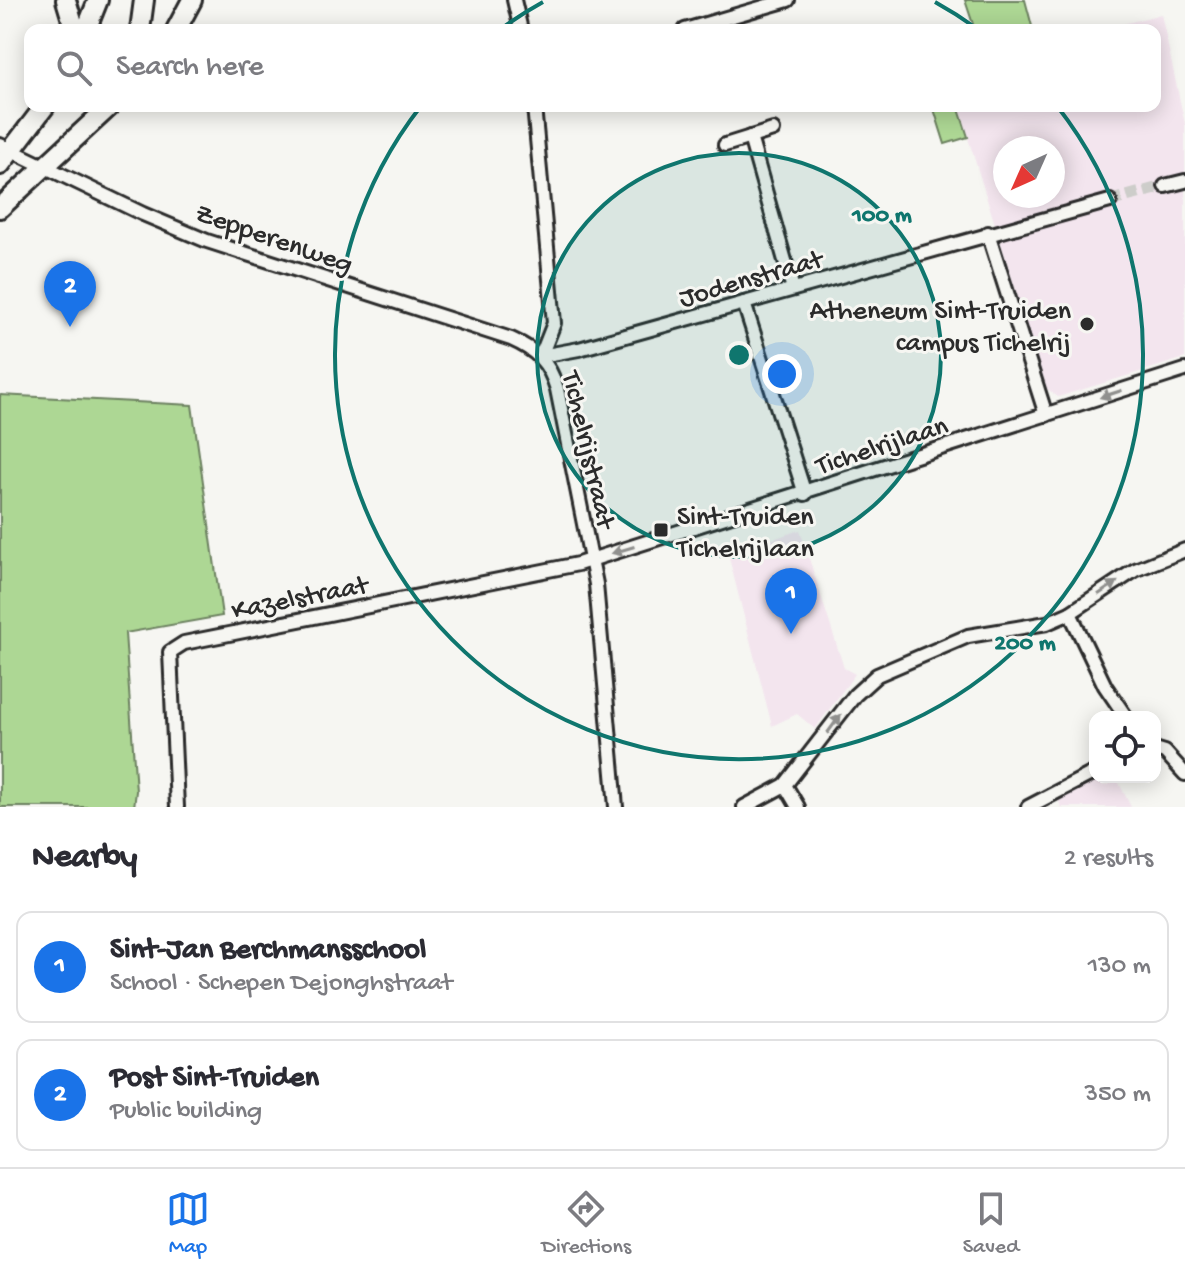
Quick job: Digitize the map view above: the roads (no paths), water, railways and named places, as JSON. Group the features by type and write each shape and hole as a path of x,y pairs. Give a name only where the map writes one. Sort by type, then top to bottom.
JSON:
{"main road":[{"path":"66,0 73,24"},
{"path":"88,24 98,0"},
{"path":"141,24 144,0"},
{"path":"179,24 192,0"},
{"path":"4,153 40,112"},
{"path":"0,208 46,169 104,112"}],"street":[{"path":"514,0 520,24"},
{"path":"706,24 788,0"},
{"name":"Tichelrijstraat","path":"535,112 554,323 541,356 552,371 557,389 591,559 616,807"},
{"path":"725,145 773,130"},
{"path":"750,137 793,289"},
{"name":"Zepperenweg","path":"4,153 207,241 511,339 541,356"},
{"path":"1165,186 1185,181"},
{"name":"Jodenstraat","path":"541,356 579,349 1110,201"},
{"path":"988,233 1046,415"},
{"path":"744,303 805,494"},
{"name":"Tichelrijlaan","path":"591,559 805,494 1185,370"},
{"path":"744,807 785,785 855,695 877,675 956,640 1047,623 1070,613 1135,570 1185,550"},
{"name":"Kazelstraat","path":"177,807 170,652 184,643 591,559"},
{"path":"1070,613 1105,686 1122,711"},
{"path":"1161,751 1185,774"},
{"path":"1028,807 1089,775"},
{"path":"785,785 798,807"}],"tunnel":[{"path":"1110,201 1165,186"}],"place":[{"name":"Atheneum Sint-Truiden campus Tichelrij","path":"1087,324"},
{"name":"Post Sint-Truiden","path":"70,327"},
{"name":"Sint-Truiden Tichelrijlaan","path":"661,530"},
{"name":"Sint-Jan Berchmansschool","path":"791,634"}]}
